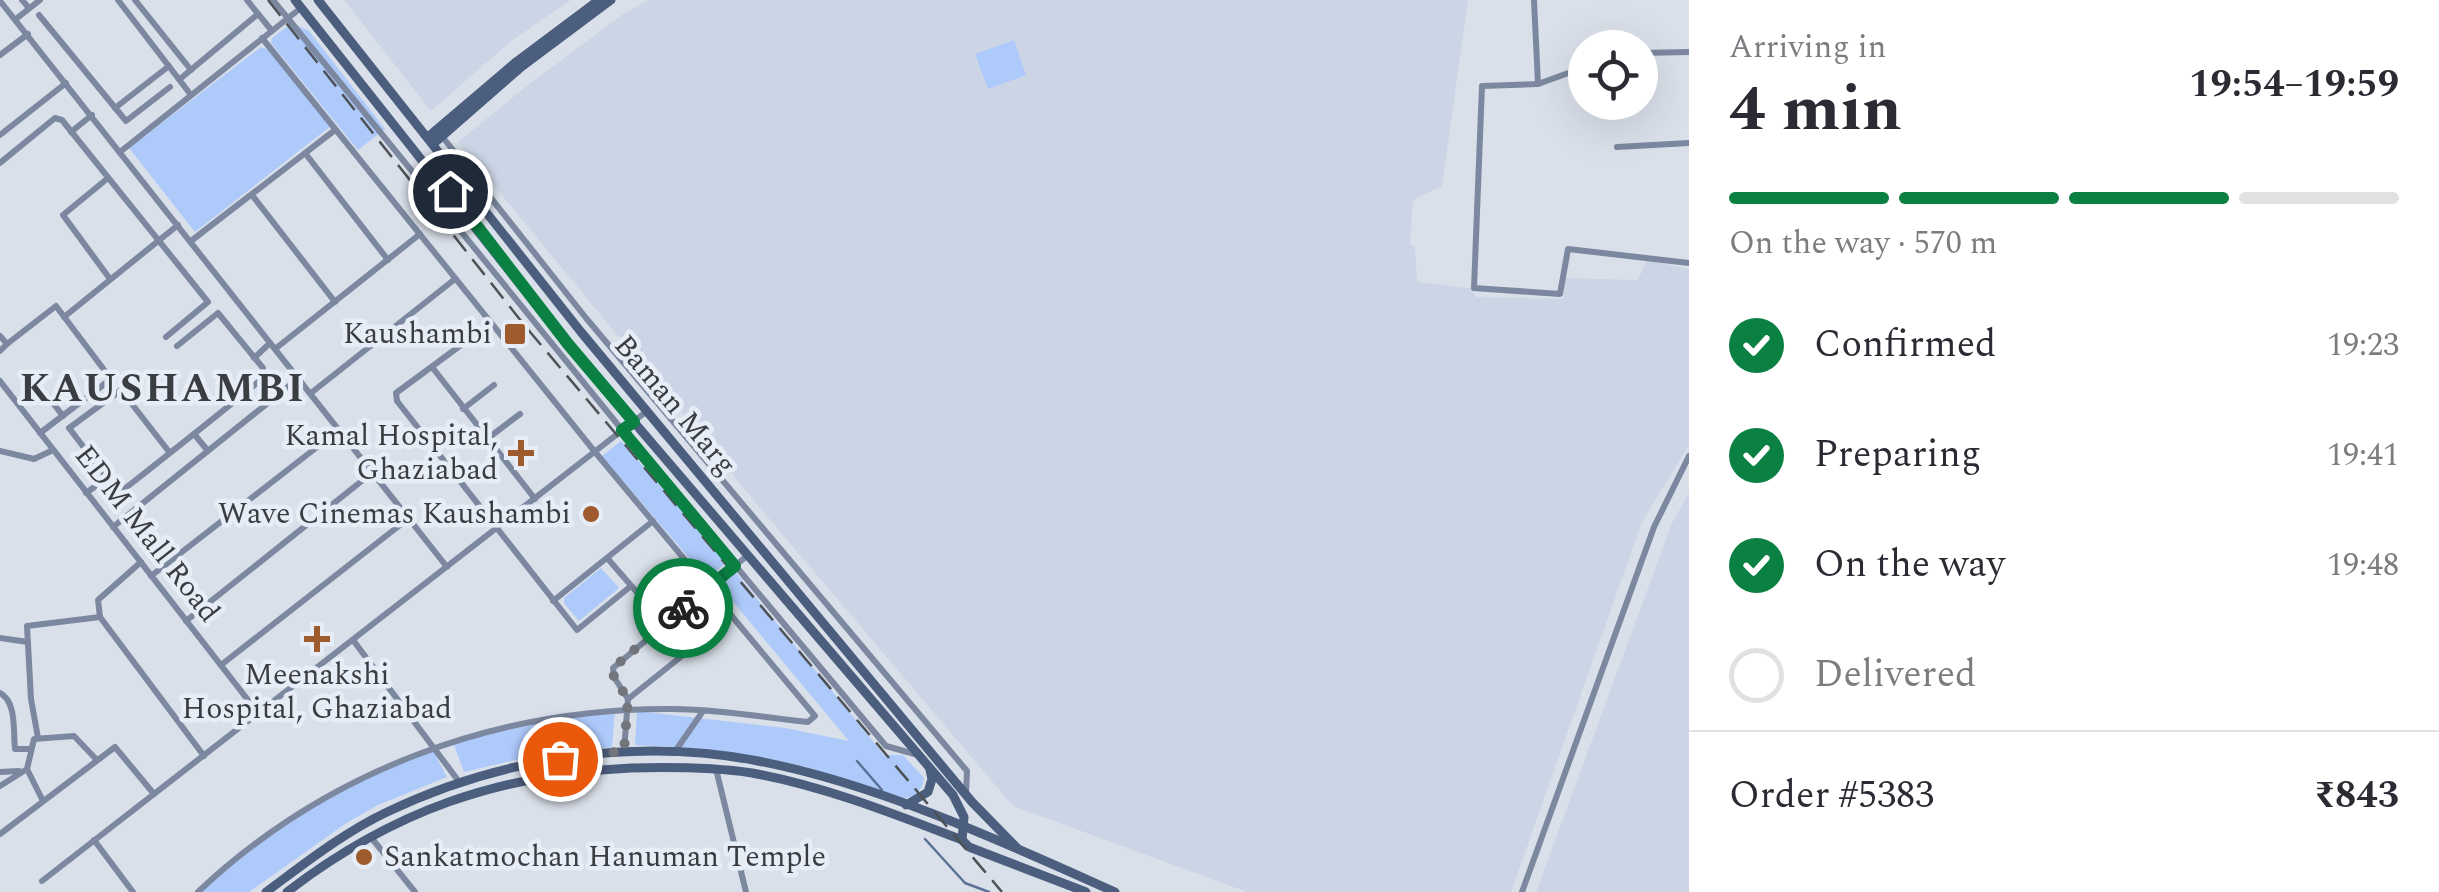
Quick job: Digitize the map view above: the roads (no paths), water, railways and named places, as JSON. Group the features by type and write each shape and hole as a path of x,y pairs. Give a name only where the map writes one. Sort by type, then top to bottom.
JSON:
{"main road":[{"name":"Baman Marg","path":"318,0 435,137 504,233 648,411 969,798 965,844"},
{"path":"435,137 516,62 598,0"},
{"path":"435,137 611,0"},
{"name":"Baman Marg","path":"298,4 634,422 961,806 967,829"},
{"path":"490,244 504,233"},
{"path":"502,258 515,247"},
{"path":"766,576 777,566"},
{"path":"785,598 786,576"},
{"path":"814,610 825,601"},
{"path":"922,741 931,728"},
{"path":"266,892 385,813 460,783 560,759 624,751 756,760 822,777 1018,848 1115,892"},
{"path":"560,759 563,773"},
{"path":"287,892 370,836 433,806 492,786 563,773 658,767 753,774 835,795 1086,892"},
{"path":"903,805 928,792 932,780 929,767"},
{"path":"969,798 1018,848"}],"street":[{"path":"22,0 29,8"},
{"path":"16,19 40,0"},
{"path":"118,0 191,94"},
{"path":"135,0 191,70"},
{"path":"247,0 272,31"},
{"path":"273,0 622,430 886,746 918,755"},
{"path":"1534,0 1538,84"},
{"path":"0,3 447,567"},
{"path":"120,152 287,19 298,4"},
{"path":"180,79 258,14"},
{"path":"39,15 126,122 170,87"},
{"path":"0,56 28,34"},
{"path":"198,892 275,828 359,779 434,747 526,722 627,710 704,710 808,722 814,719 814,713 594,452 262,38"},
{"path":"1658,51 1687,49"},
{"path":"115,108 169,66"},
{"path":"1568,73 1538,84 1482,86 1474,288 1560,294 1568,249 1689,263"},
{"path":"0,135 66,83"},
{"path":"72,132 92,115"},
{"path":"0,163 55,118 62,120 208,302 166,336"},
{"path":"191,242 336,130"},
{"path":"435,137 967,772 969,798"},
{"path":"1617,147 1689,142"},
{"path":"305,153 388,260"},
{"path":"108,178 63,215 110,279"},
{"path":"252,195 335,302"},
{"path":"64,316 178,225"},
{"path":"254,358 335,302 420,234"},
{"path":"311,393 456,279"},
{"path":"0,352 56,306 111,379 40,433"},
{"path":"170,453 121,390 69,428 106,478 115,488 124,490 194,434 263,378 264,368 218,313 177,346"},
{"path":"491,324 396,393 395,399 577,630 632,586"},
{"path":"0,336 7,344"},
{"path":"432,367 535,499"},
{"path":"113,527 299,378"},
{"name":"EDM Mall Road","path":"0,381 258,714"},
{"path":"463,409 494,385"},
{"path":"50,398 63,416"},
{"path":"42,882 648,411"},
{"path":"487,439 520,414"},
{"path":"151,576 339,430"},
{"path":"194,434 208,451"},
{"path":"0,451 34,459 53,450"},
{"path":"1522,892 1654,526 1689,456"},
{"path":"186,621 373,472"},
{"path":"86,492 106,478"},
{"path":"221,666 409,518"},
{"path":"553,601 652,522"},
{"path":"624,751 628,699 614,678 613,668 748,555"},
{"path":"608,559 688,651"},
{"path":"141,562 98,600 100,617 204,756"},
{"path":"628,699 732,616"},
{"path":"38,738 29,624 100,617"},
{"path":"0,638 28,642"},
{"path":"353,640 460,783"},
{"path":"0,693 11,704 15,749 30,749"},
{"path":"674,753 704,710"},
{"path":"0,786 24,770 31,742 38,738 78,738 96,758"},
{"path":"0,834 113,747 118,748 154,794"},
{"path":"716,769 746,892"},
{"path":"0,772 24,770"},
{"path":"24,770 42,798"},
{"path":"370,836 415,892"},
{"path":"94,840 132,892"},
{"path":"298,868 308,876"}],"waterway":[{"path":"857,761 882,790"},
{"path":"925,839 965,883 989,892"}],"railway":[{"path":"268,0 525,326 1002,892"}],"place":[{"name":"Kaushambi","path":"515,334"},
{"name":"Kamal Hospital, Ghaziabad","path":"521,453"},
{"name":"Wave Cinemas Kaushambi","path":"591,514"},
{"name":"Meenakshi Hospital, Ghaziabad","path":"317,639"},
{"name":"Sankatmochan Hanuman Temple","path":"364,857"}],"district":[{"name":"KAUSHAMBI","path":"163,389"}]}
